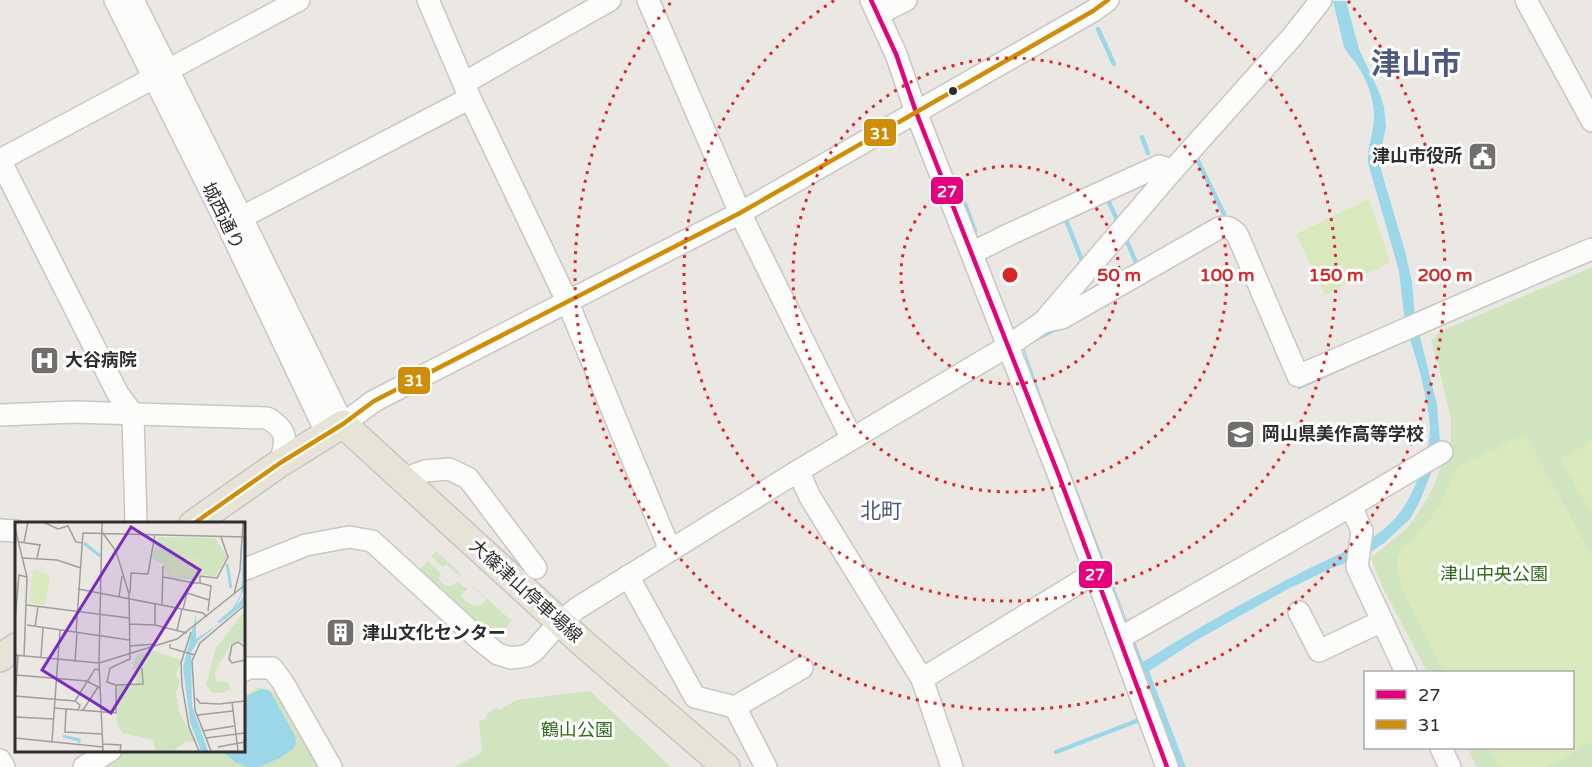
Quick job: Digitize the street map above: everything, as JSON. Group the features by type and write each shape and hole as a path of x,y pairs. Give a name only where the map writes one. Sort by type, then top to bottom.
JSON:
{"main road":[{"path":"196,522 280,463 334,429"},
{"name":"大篠津山停車場線","path":"334,429 403,479 699,767"},
{"name":"大篠津山停車場線","path":"334,429 555,628 726,767"},
{"path":"0,658 15,648"}],"street":[{"name":"城西通り","path":"115,0 161,74 235,221 334,429"},
{"name":"城西通り","path":"133,0 161,74"},
{"path":"136,522 133,414 118,394 0,160 299,0"},
{"path":"428,0 467,91 568,303 670,550"},
{"path":"235,221 467,91 610,0"},
{"path":"648,0 740,213 852,439"},
{"path":"906,0 875,4 1096,572 1167,767"},
{"path":"334,429 374,401 740,213 1093,11 1108,0"},
{"path":"244,570 306,545 350,537 372,541 498,654 511,658 526,656 534,651 576,609 798,471 1008,346 1043,322 1173,170 1292,37 1321,0"},
{"path":"1526,0 1592,121"},
{"path":"972,253 1159,166 1173,170"},
{"path":"1043,322 1062,318 1219,228 1232,228 1237,234 1298,376 1592,249"},
{"path":"0,415 74,412 267,418 277,424 284,435 285,444 280,463"},
{"path":"1120,638 1442,452"},
{"path":"403,479 425,471 449,469 468,478 536,568"},
{"path":"798,471 810,496 922,679 952,767"},
{"path":"1351,506 1362,531 1357,567 1406,671"},
{"path":"0,530 15,531"},
{"path":"922,679 1096,572"},
{"path":"628,576 695,697 735,706 802,668"},
{"path":"1299,612 1318,651 1382,621"},
{"path":"245,666 272,668 282,681 331,767"},
{"path":"735,706 766,767"},
{"path":"1442,749 1450,767"},
{"path":"84,767 108,752"},
{"path":"0,760 4,767"}],"green space":[{"path":"1369,199 1390,262 1325,295 1296,234"},
{"name":"津山中央公園","path":"1592,267 1592,767 1477,767 1468,749 1574,749 1574,671 1426,671 1379,580 1371,558 1407,528 1419,512 1432,490 1451,441 1451,419 1431,341 1439,332"},
{"path":"1526,434 1592,557 1592,742 1547,767 1501,767 1490,749 1574,749 1574,671 1443,671 1402,589 1397,570 1397,558 1404,546 1414,538 1440,506 1459,466"},
{"path":"1592,441 1592,510 1590,512 1560,458"},
{"path":"436,551 461,574 460,576 446,564 443,567 431,556"},
{"path":"428,561 440,573 439,579 444,584 450,586 458,582 467,589 461,595 470,604 477,606 486,599 473,586 512,621 495,639 419,570"},
{"path":"257,688 272,691 278,696 319,767 99,767 124,752 244,752 244,696"},
{"name":"鶴山公園","path":"590,691 671,767 455,767 482,752 479,722 496,708 500,710 516,700"}],"water":[{"path":"1333,1 1346,1 1359,49 1384,107 1386,127 1380,154 1381,170 1405,251 1412,282 1415,317 1437,405 1440,441 1437,459 1410,519 1384,543 1365,556 1332,568 1288,589 1197,640 1149,671 1186,767 1174,767 1137,666 1140,662 1129,628 1055,438 1057,437 1143,662 1259,595 1368,540 1389,524 1405,506 1420,472 1430,428 1425,394 1410,339 1298,390 1408,336 1399,271 1368,163 1374,122 1373,102 1363,74 1344,47"},
{"path":"1156,275 1024,347 1047,413 1045,414 1022,346"},
{"path":"261,689 268,690 295,736 296,743 293,749 280,758 259,767 247,767 236,763 223,752 244,752 244,698"}],"waterway":[{"path":"1098,29 1114,64"},
{"path":"1142,137 1148,153"},
{"path":"1196,157 1224,214"},
{"path":"1106,196 1119,224"},
{"path":"965,204 975,231"},
{"path":"1064,215 1083,263"},
{"path":"1125,237 1138,267"},
{"path":"1056,752 1139,720"}],"transit line":[{"name":"27","path":"871,0 896,54 916,112 1059,476 1167,767"},
{"name":"31","path":"196,522 374,401 740,213 1093,11 1108,0"}],"place":[{"name":"津山市役所","path":"1483,156"},
{"name":"大谷病院","path":"44,360"},
{"name":"岡山県美作高等学校","path":"1241,434"},
{"name":"津山文化センター","path":"341,633"}],"district":[{"name":"津山市","path":"1416,64"},
{"name":"北町","path":"881,511"}]}
